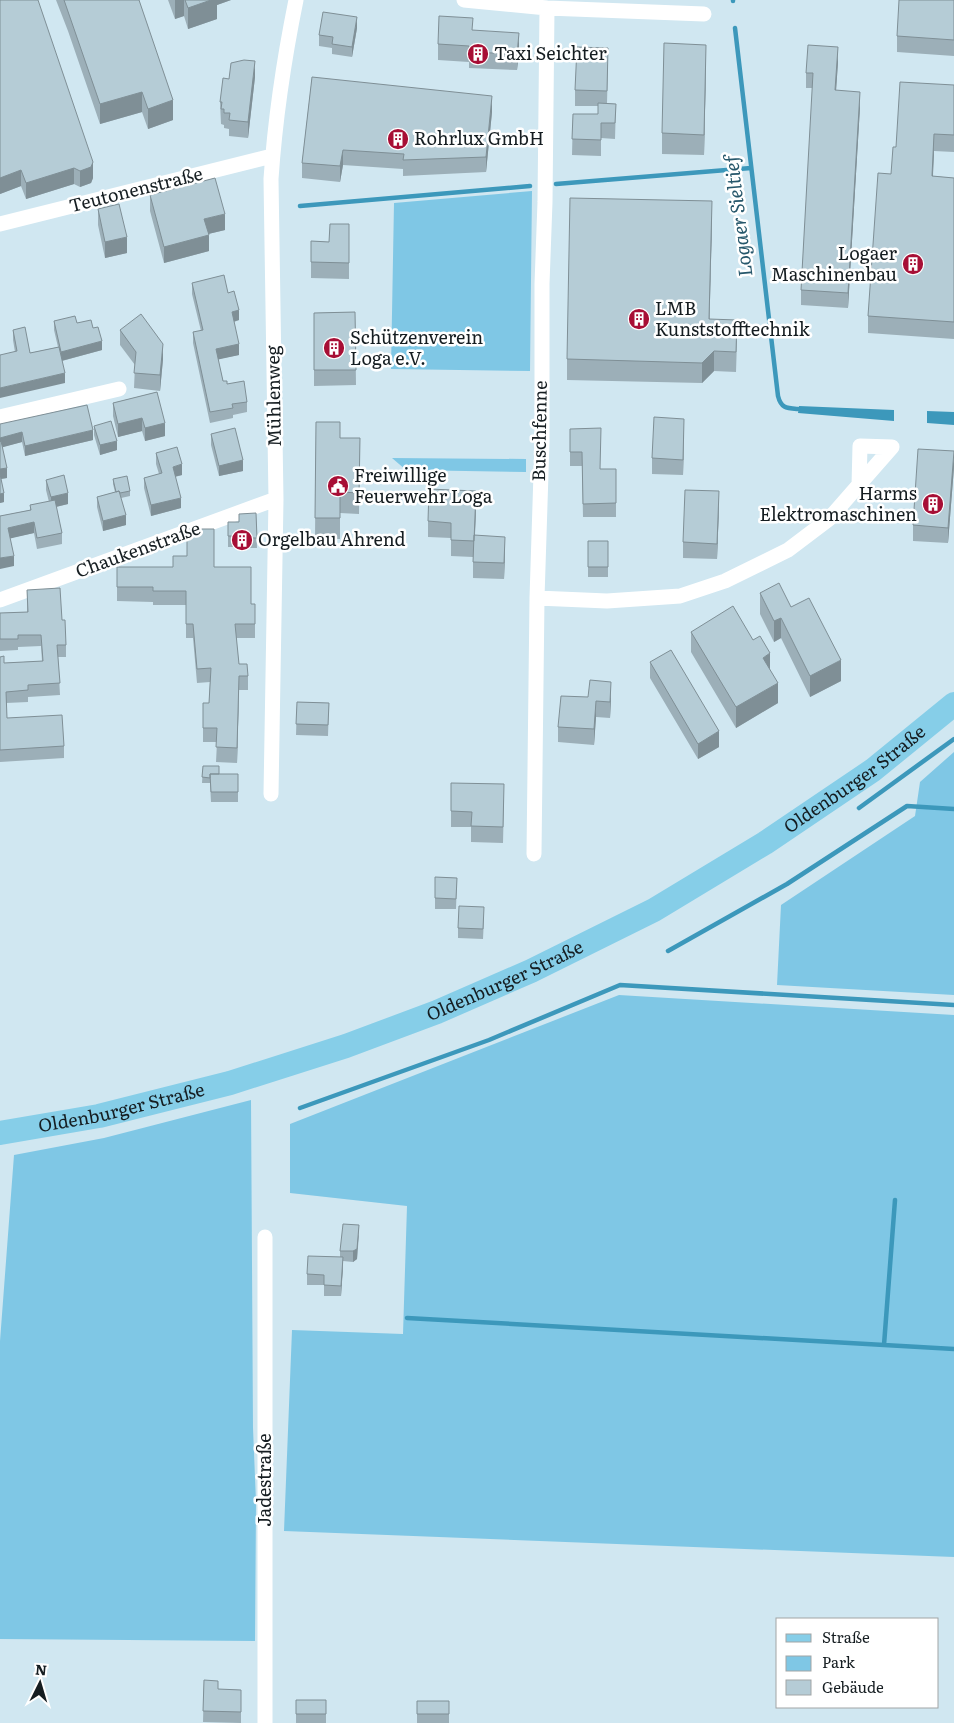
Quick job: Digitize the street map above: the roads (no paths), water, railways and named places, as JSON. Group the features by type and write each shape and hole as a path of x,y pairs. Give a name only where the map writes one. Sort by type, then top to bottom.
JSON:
{"main road":[{"name":"Oldenburger Straße","path":"0,1133 99,1116 230,1083 346,1046 437,1012 532,971 654,910 765,843 873,770 954,704"}],"street":[{"name":"Mühlenweg","path":"271,794 276,499 271,179 272,156 289,35 296,0"},
{"path":"464,0 547,8 704,14"},
{"name":"Buschfenne","path":"534,854 537,598 542,442 542,284 545,202 547,8"},
{"name":"Teutonenstraße","path":"0,224 272,156"},
{"path":"0,417 119,389"},
{"path":"537,598 607,601 680,596 725,581 788,550 829,519 859,486"},
{"name":"Chaukenstraße","path":"0,600 276,499"},
{"name":"Jadestraße","path":"265,1237 265,1723"}],"waterway":[{"name":"Logaer Sieltief","path":"735,28 778,396 785,407 798,409"},
{"path":"556,184 751,168"},
{"path":"300,206 530,186"},
{"path":"859,808 954,739"},
{"path":"668,951 787,884 907,806 954,809"},
{"path":"300,1108 489,1040 620,985 954,1005"},
{"path":"884,1345 895,1200"},
{"path":"407,1318 954,1349"}],"place":[{"name":"Taxi Seichter","path":"478,54"},
{"name":"Rohrlux GmbH","path":"398,139"},
{"name":"Logaer Maschinenbau","path":"913,264"},
{"name":"LMB Kunststofftechnik","path":"639,319"},
{"name":"Schützenverein Loga e.V.","path":"334,348"},
{"name":"Freiwillige Feuerwehr Loga","path":"338,486"},
{"name":"Harms Elektromaschinen","path":"933,504"},
{"name":"Orgelbau Ahrend","path":"242,540"}]}
